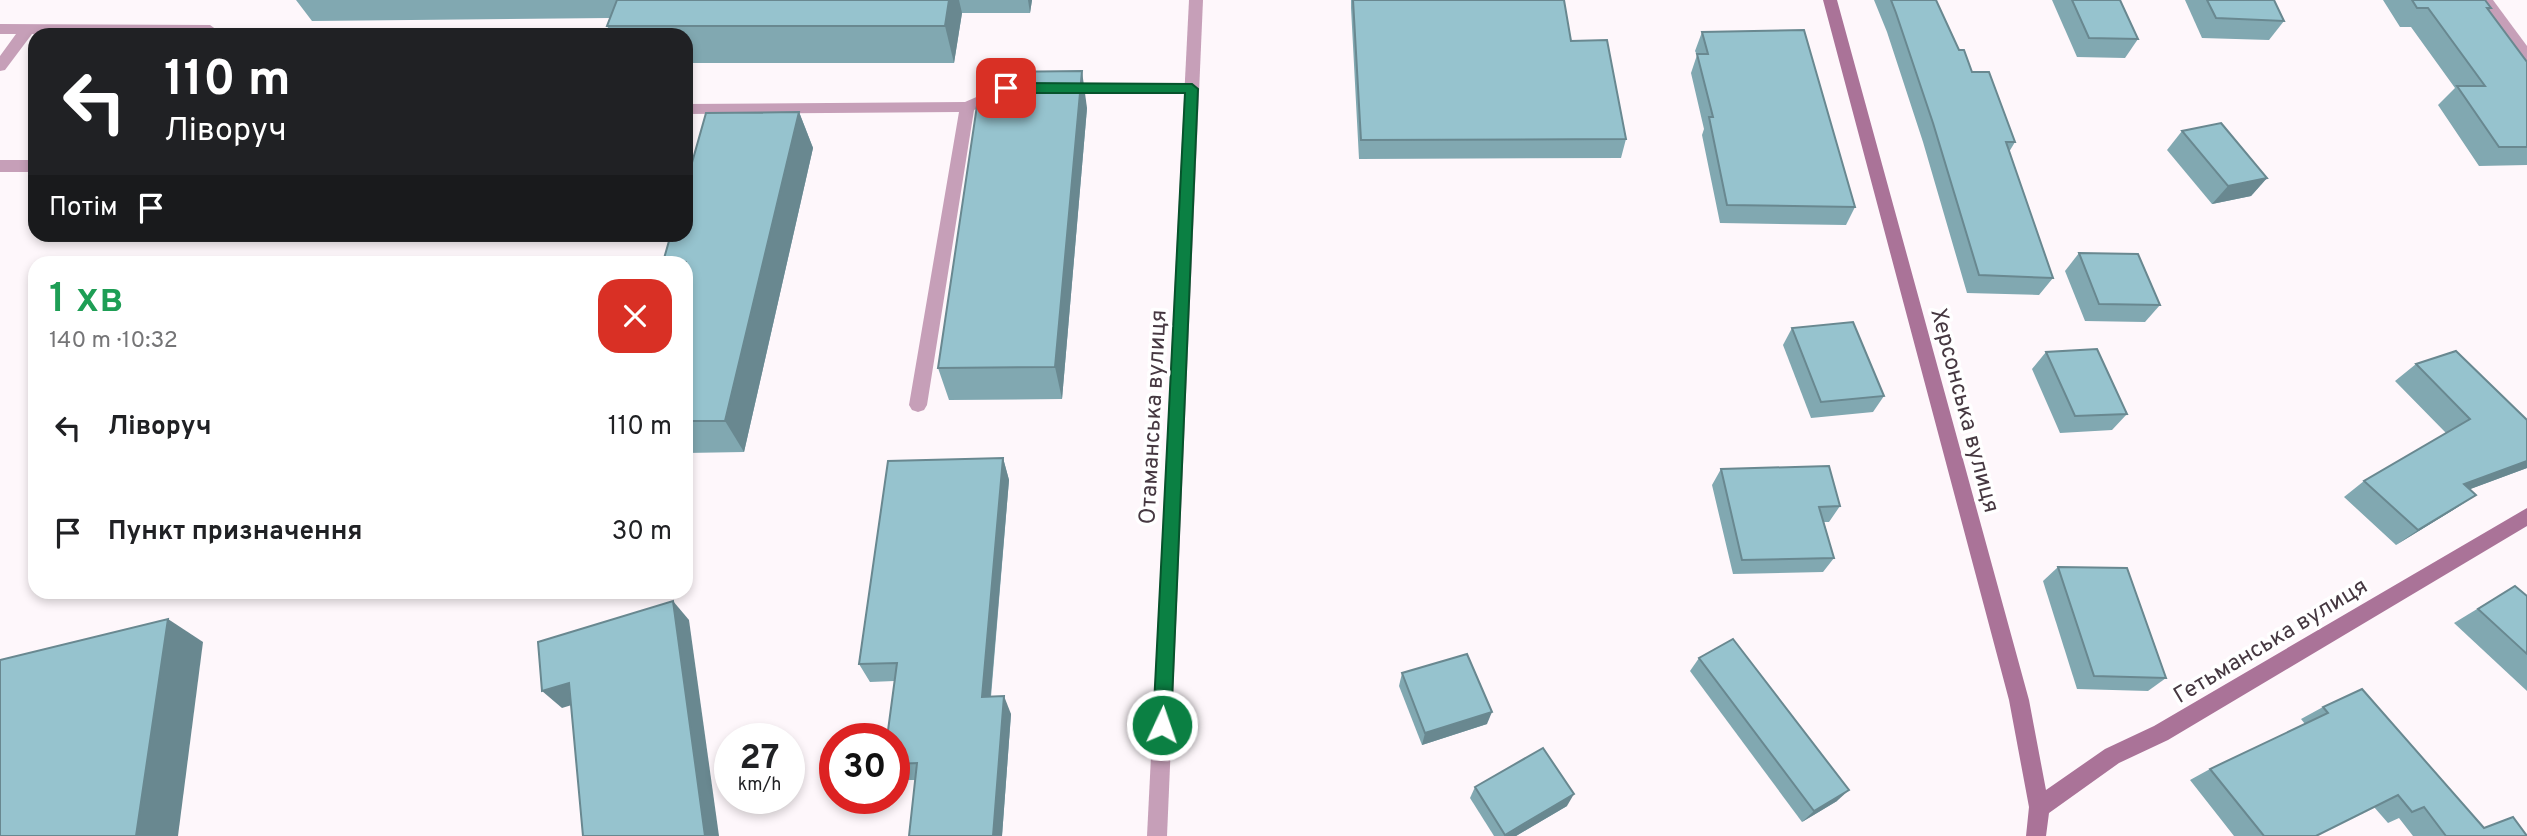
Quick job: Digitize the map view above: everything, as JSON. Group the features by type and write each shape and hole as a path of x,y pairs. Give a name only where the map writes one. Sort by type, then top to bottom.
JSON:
{"main road":[{"name":"Херсонська вулиця","path":"1830,0 2019,700 2039,807 2036,836"},
{"name":"Гетьманська вулиця","path":"2039,807 2112,756 2161,733 2527,516"}],"street":[{"name":"Отаманська вулиця","path":"1157,836 1196,0"},
{"path":"2486,0 2527,57"},
{"path":"0,29 27,30"},
{"path":"0,66 27,30"},
{"path":"693,111 714,116 967,107 1006,88"},
{"path":"1046,88 1192,89"},
{"path":"918,405 967,107"},
{"path":"0,166 28,166"}],"building":[{"path":"617,0 949,0 945,26 607,26"},
{"path":"1353,0 1564,0 1571,41 1607,40 1626,139 1361,140"},
{"path":"1891,0 1936,0 1959,50 1964,50 1972,72 1989,72 2015,142 2006,142 2053,278 1979,275 1933,123"},
{"path":"2072,0 2120,0 2138,39 2089,38"},
{"path":"2207,0 2274,0 2284,21 2216,18"},
{"path":"2412,0 2485,0 2491,8 2487,8 2527,62 2527,147 2499,147 2457,86 2485,86 2428,8 2417,8"},
{"path":"1804,30 1855,207 1727,205 1709,117 1713,117 1697,54 1708,54 1702,32"},
{"path":"1082,71 1055,367 938,368 982,72"},
{"path":"799,112 725,421 693,421 693,256 665,256 669,242 693,242 693,159 706,113"},
{"path":"2221,123 2267,178 2228,186 2182,131"},
{"path":"2079,253 2138,254 2160,305 2099,304"},
{"path":"1853,322 1884,396 1821,402 1792,328"},
{"path":"2097,349 2127,414 2075,416 2046,352"},
{"path":"2456,351 2527,420 2527,461 2464,484 2476,495 2418,530 2364,481 2470,419 2416,364"},
{"path":"1003,458 982,697 1004,696 993,836 909,836 917,763 910,763 910,723 889,723 897,663 859,664 888,461"},
{"path":"1829,466 1840,506 1819,507 1834,558 1742,560 1721,469"},
{"path":"2058,567 2127,568 2166,678 2094,676"},
{"path":"2515,586 2527,596 2527,654 2478,609"},
{"path":"673,601 705,836 583,836 569,683 542,691 538,642"},
{"path":"168,619 136,836 0,836 0,660"},
{"path":"1733,639 1849,790 1814,811 1699,658"},
{"path":"1467,654 1492,712 1425,733 1402,673"},
{"path":"2362,689 2484,828 2513,817 2527,836 2446,836 2424,807 2412,812 2398,795 2316,836 2264,836 2210,769 2328,713 2323,707"},
{"path":"1543,748 1574,794 1505,835 1475,787"}],"route":[{"path":"1006,88 1192,89 1162,725"}]}
